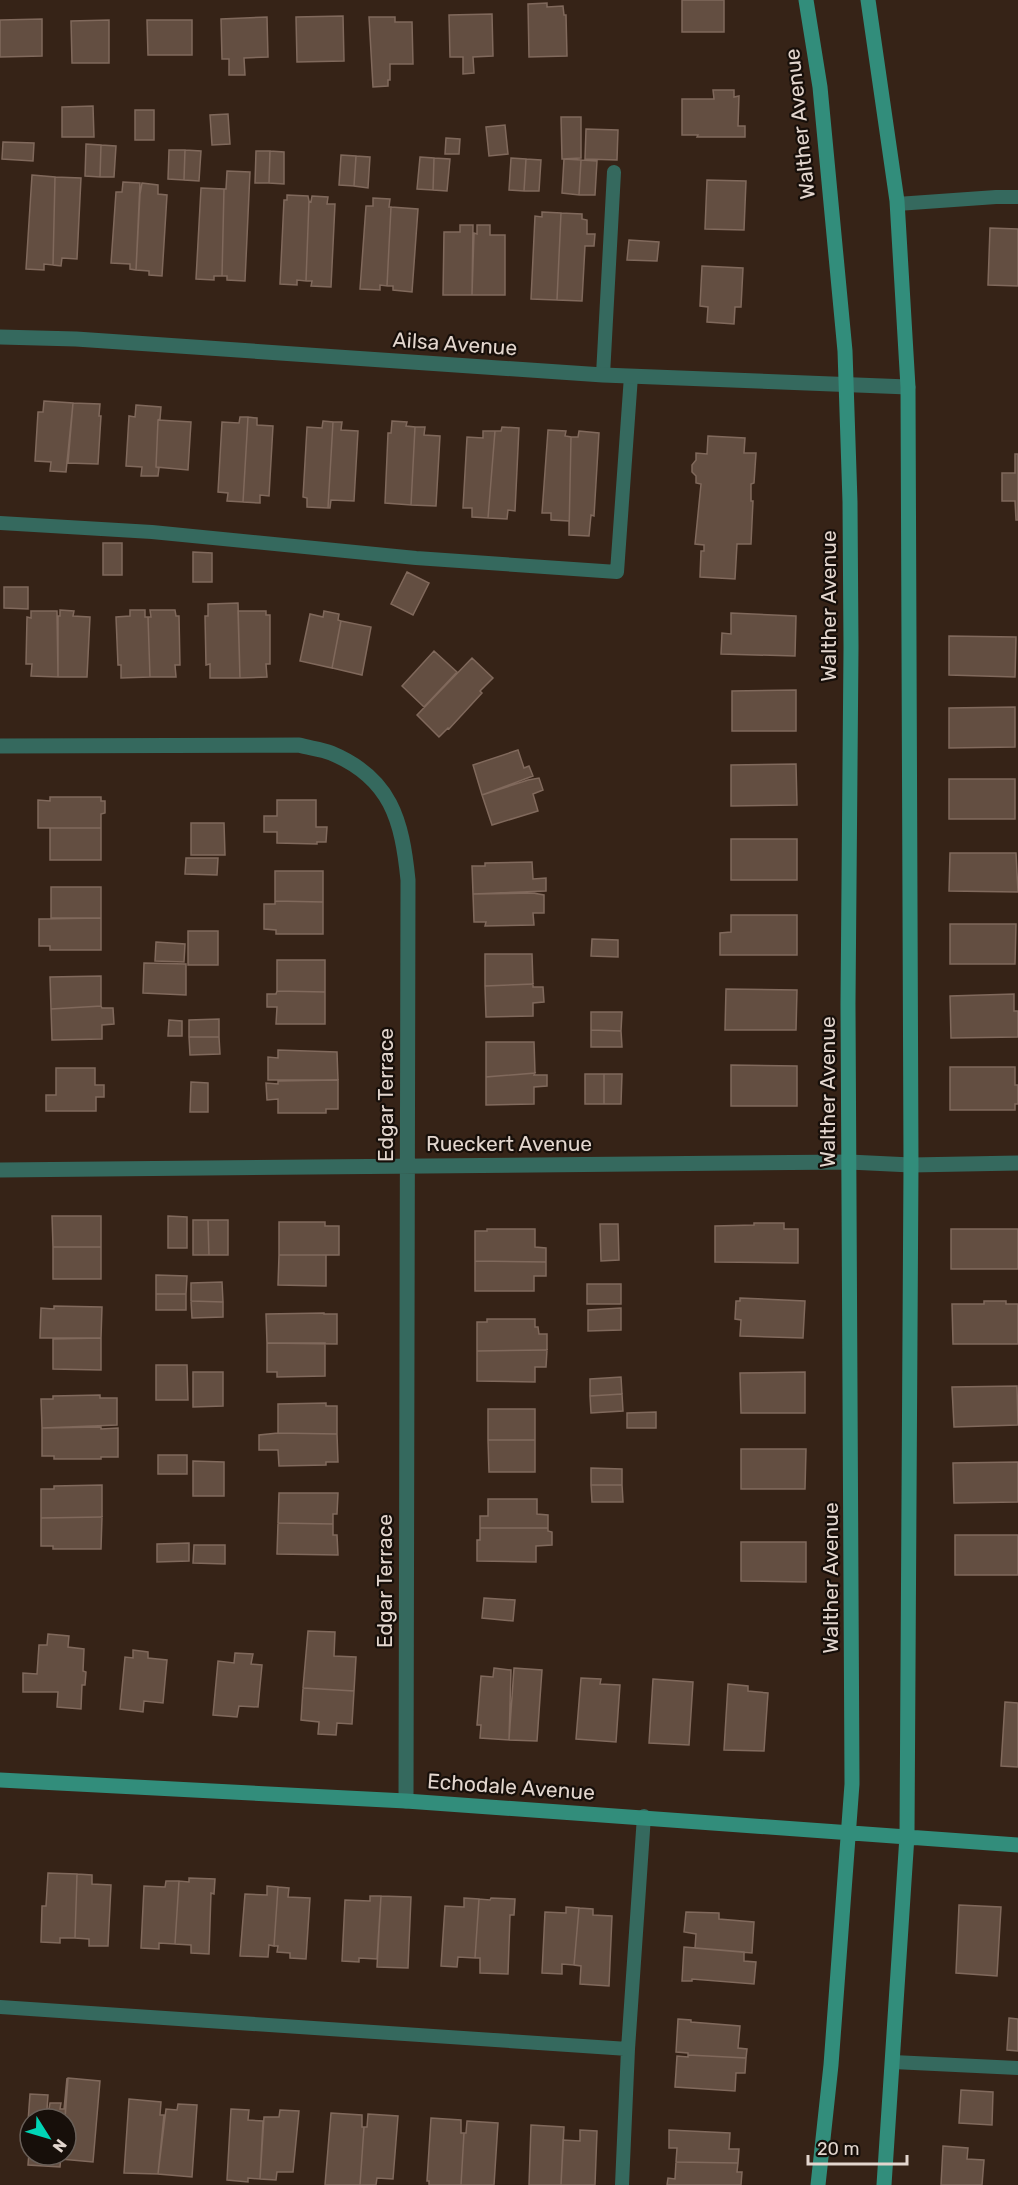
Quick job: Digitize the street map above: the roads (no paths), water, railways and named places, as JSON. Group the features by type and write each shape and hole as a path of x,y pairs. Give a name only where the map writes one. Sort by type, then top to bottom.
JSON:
{"main road":[{"name":"Walther Avenue","path":"806,0 820,87 845,351 850,502 851,646 849,1162 852,1784 850,1832 818,2185"},
{"path":"868,0 897,204 908,387 911,1165 907,1836 884,2185"},
{"name":"Echodale Avenue","path":"0,1780 644,1816 1018,1845"}],"street":[{"name":"Ailsa Avenue","path":"0,337 76,339 603,375 908,387"},
{"name":"Edgar Terrace","path":"0,746 299,745 330,752 361,769 382,788 395,814 405,843 408,880 406,1801"},
{"name":"Rueckert Avenue","path":"0,1170 849,1162 911,1165 1018,1163"}],"lane":[{"path":"603,375 614,172"},
{"path":"897,204 996,196 1018,197"},
{"path":"0,523 152,532 416,558 617,572 631,376"},
{"path":"622,2185 628,2049 644,1816"},
{"path":"0,2007 628,2049"},
{"path":"893,2062 1018,2068"}]}
